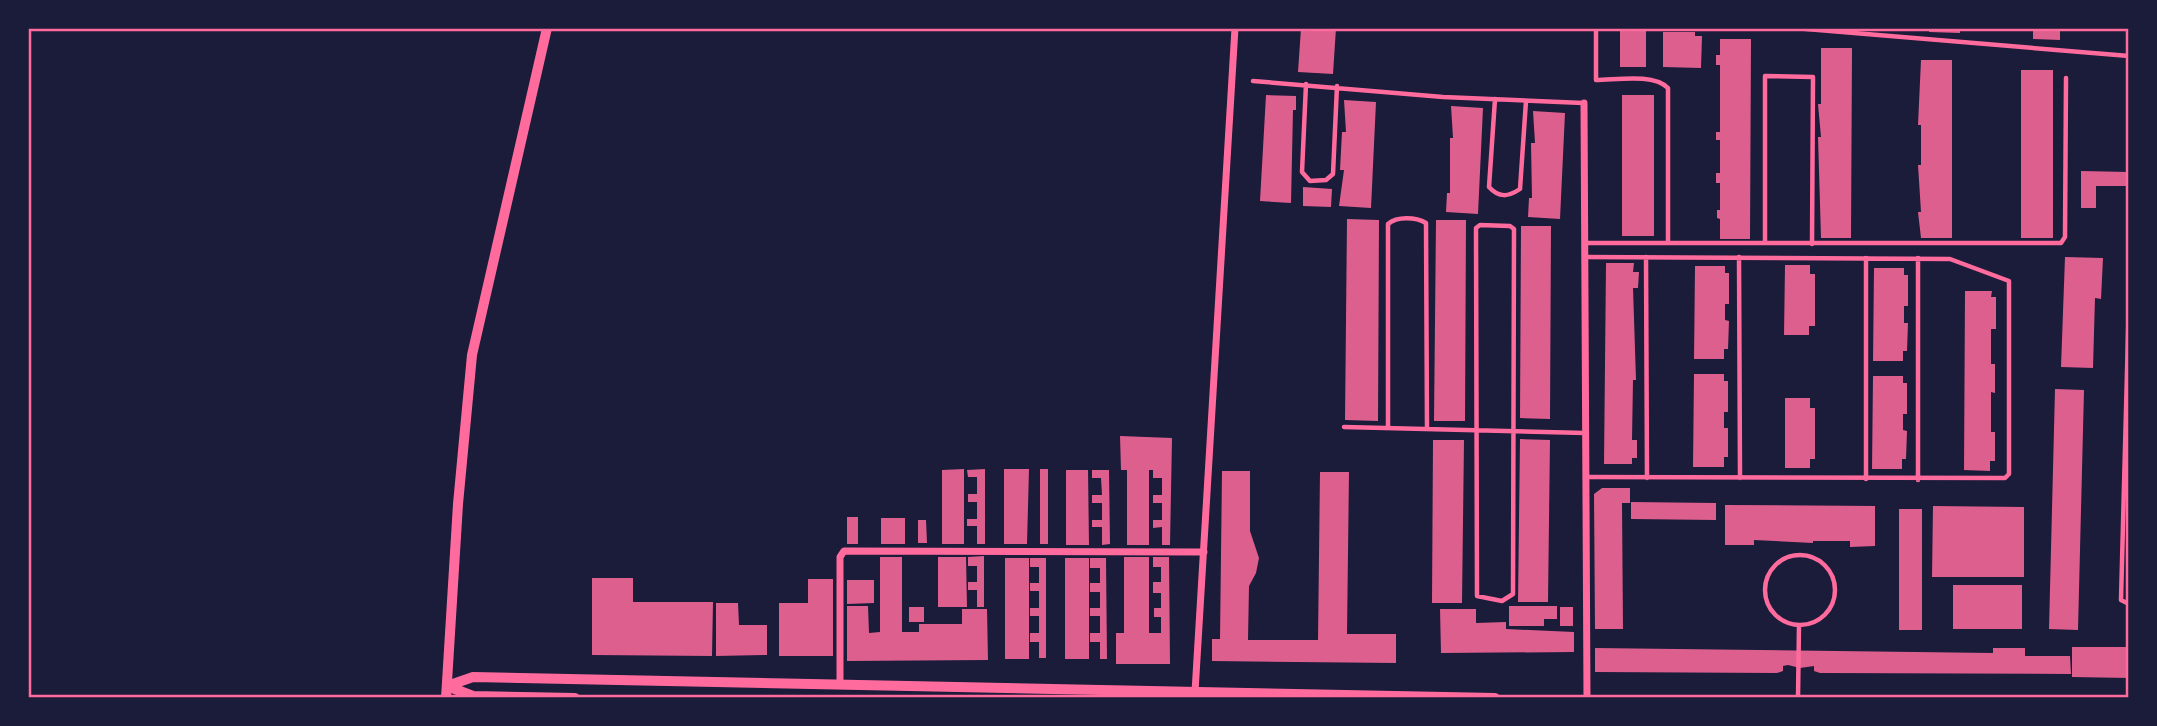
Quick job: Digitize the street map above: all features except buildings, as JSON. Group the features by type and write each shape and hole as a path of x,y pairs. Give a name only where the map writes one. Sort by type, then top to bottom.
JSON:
{"street":[{"path":"446,698 458,504 472,355 547,28"},
{"path":"1195,692 1235,28"},
{"path":"1584,103 1587,698"},
{"path":"840,685 840,556 844,551 1204,552"},
{"path":"447,686 473,677 1495,698"},
{"path":"447,686 472,696 575,698"}],"lane":[{"path":"1596,28 1596,80 1648,80 1662,82 1668,88 1668,243"},
{"path":"1794,28 2129,56"},
{"path":"1765,243 1765,76 1789,76 1813,77 1812,244"},
{"path":"1583,243 2061,243 2065,237 2066,78"},
{"path":"1253,80 1526,102 1584,103"},
{"path":"1306,84 1302,172 1310,181 1326,180 1333,174 1337,86"},
{"path":"1495,99 1489,187 1495,194 1504,196 1520,188 1526,102"},
{"path":"1388,428 1388,223 1398,218 1420,219 1426,223 1427,429"},
{"path":"1490,225 1510,226 1514,229 1514,431 1513,594 1502,601 1477,596 1476,228 1490,225"},
{"path":"1583,257 1950,258 2009,281 2009,474 2000,480 1585,477"},
{"path":"1646,257 1647,478"},
{"path":"1739,257 1740,478"},
{"path":"1866,258 1866,479"},
{"path":"1918,258 1919,480"},
{"path":"2129,296 2121,600 2129,604"},
{"path":"1344,427 1585,433"},
{"path":"1799,554 1824,564 1835,590 1834,599 1824,615 1808,624 1799,625 1775,615 1765,591 1774,566 1799,554"},
{"path":"1798,698 1799,625"}]}
